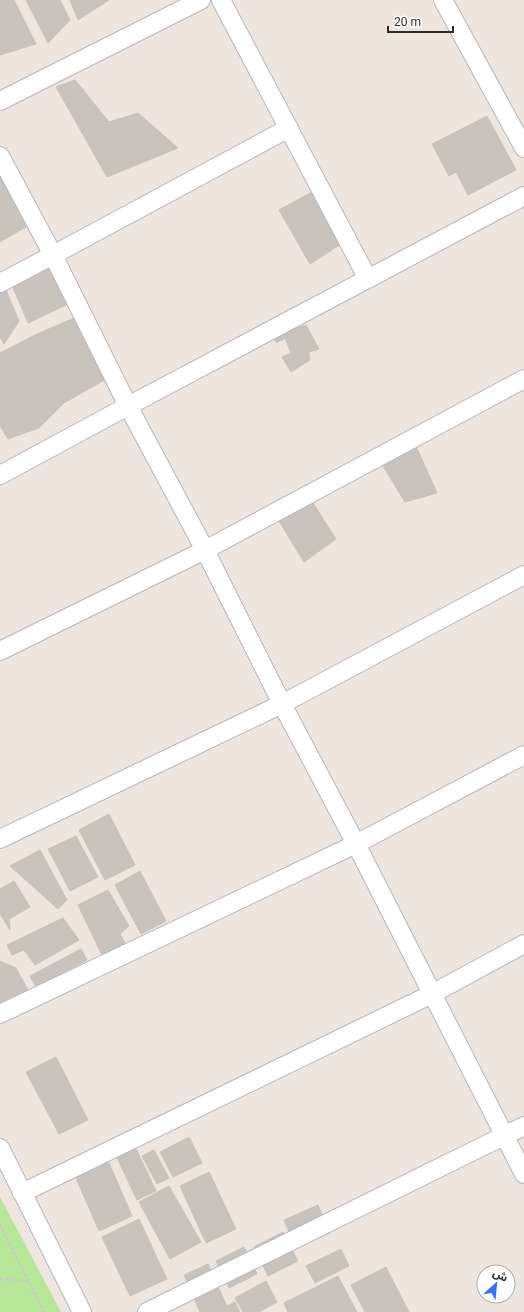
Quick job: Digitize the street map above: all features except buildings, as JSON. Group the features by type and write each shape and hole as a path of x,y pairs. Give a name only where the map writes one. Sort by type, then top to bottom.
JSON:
{"street":[{"path":"0,101 201,0"},
{"path":"221,0 368,279"},
{"path":"443,0 524,148"},
{"path":"0,282 289,128"},
{"path":"0,156 53,255 128,406 205,550 282,704 356,844 524,1174"},
{"path":"0,475 524,196"},
{"path":"0,651 205,550 524,379"},
{"path":"0,839 282,704 524,575"},
{"path":"0,1014 356,844 524,755"},
{"path":"22,1193 432,994 524,944"},
{"path":"147,1312 524,1126"},
{"path":"0,1148 82,1312"}],"path":[{"path":"0,1225 44,1312"},
{"path":"0,1279 29,1281"}],"green space":[{"path":"0,1197 61,1312 0,1312"}]}
